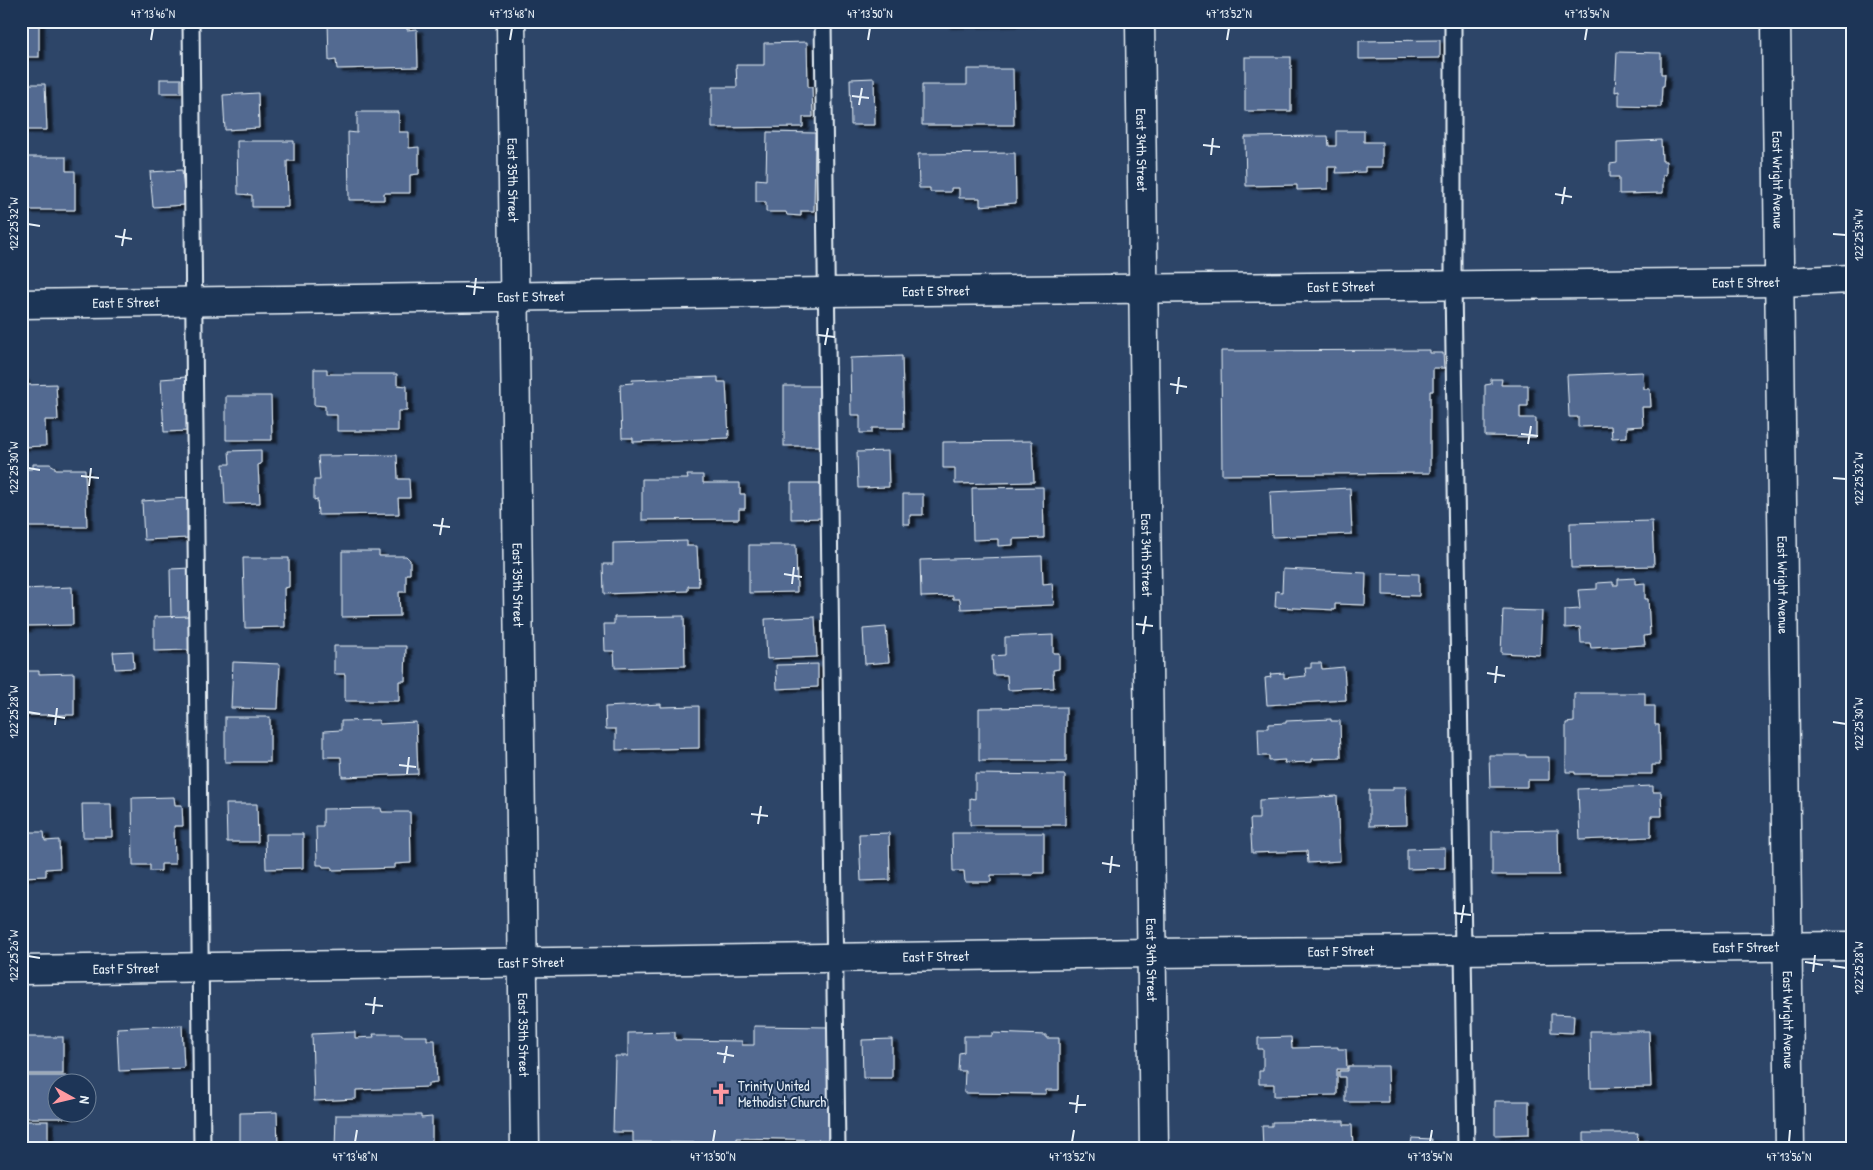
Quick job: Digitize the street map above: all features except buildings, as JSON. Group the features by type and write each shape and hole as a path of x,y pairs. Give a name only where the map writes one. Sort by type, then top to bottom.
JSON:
{"street":[{"name":"East 35th Street","path":"511,21 525,1149"},
{"name":"East 34th Street","path":"1140,21 1154,1149"},
{"name":"East Wright Avenue","path":"1776,21 1790,1149"},
{"name":"East E Street","path":"21,304 827,292 1779,282 1852,279"},
{"name":"East F Street","path":"21,970 1151,953 1852,946"}],"lane":[{"path":"191,21 202,1149"},
{"path":"823,21 837,1149"},
{"path":"1453,21 1453,285 1466,1149"}],"place":[{"name":"Trinity United Methodist Church","path":"721,1094"}]}
